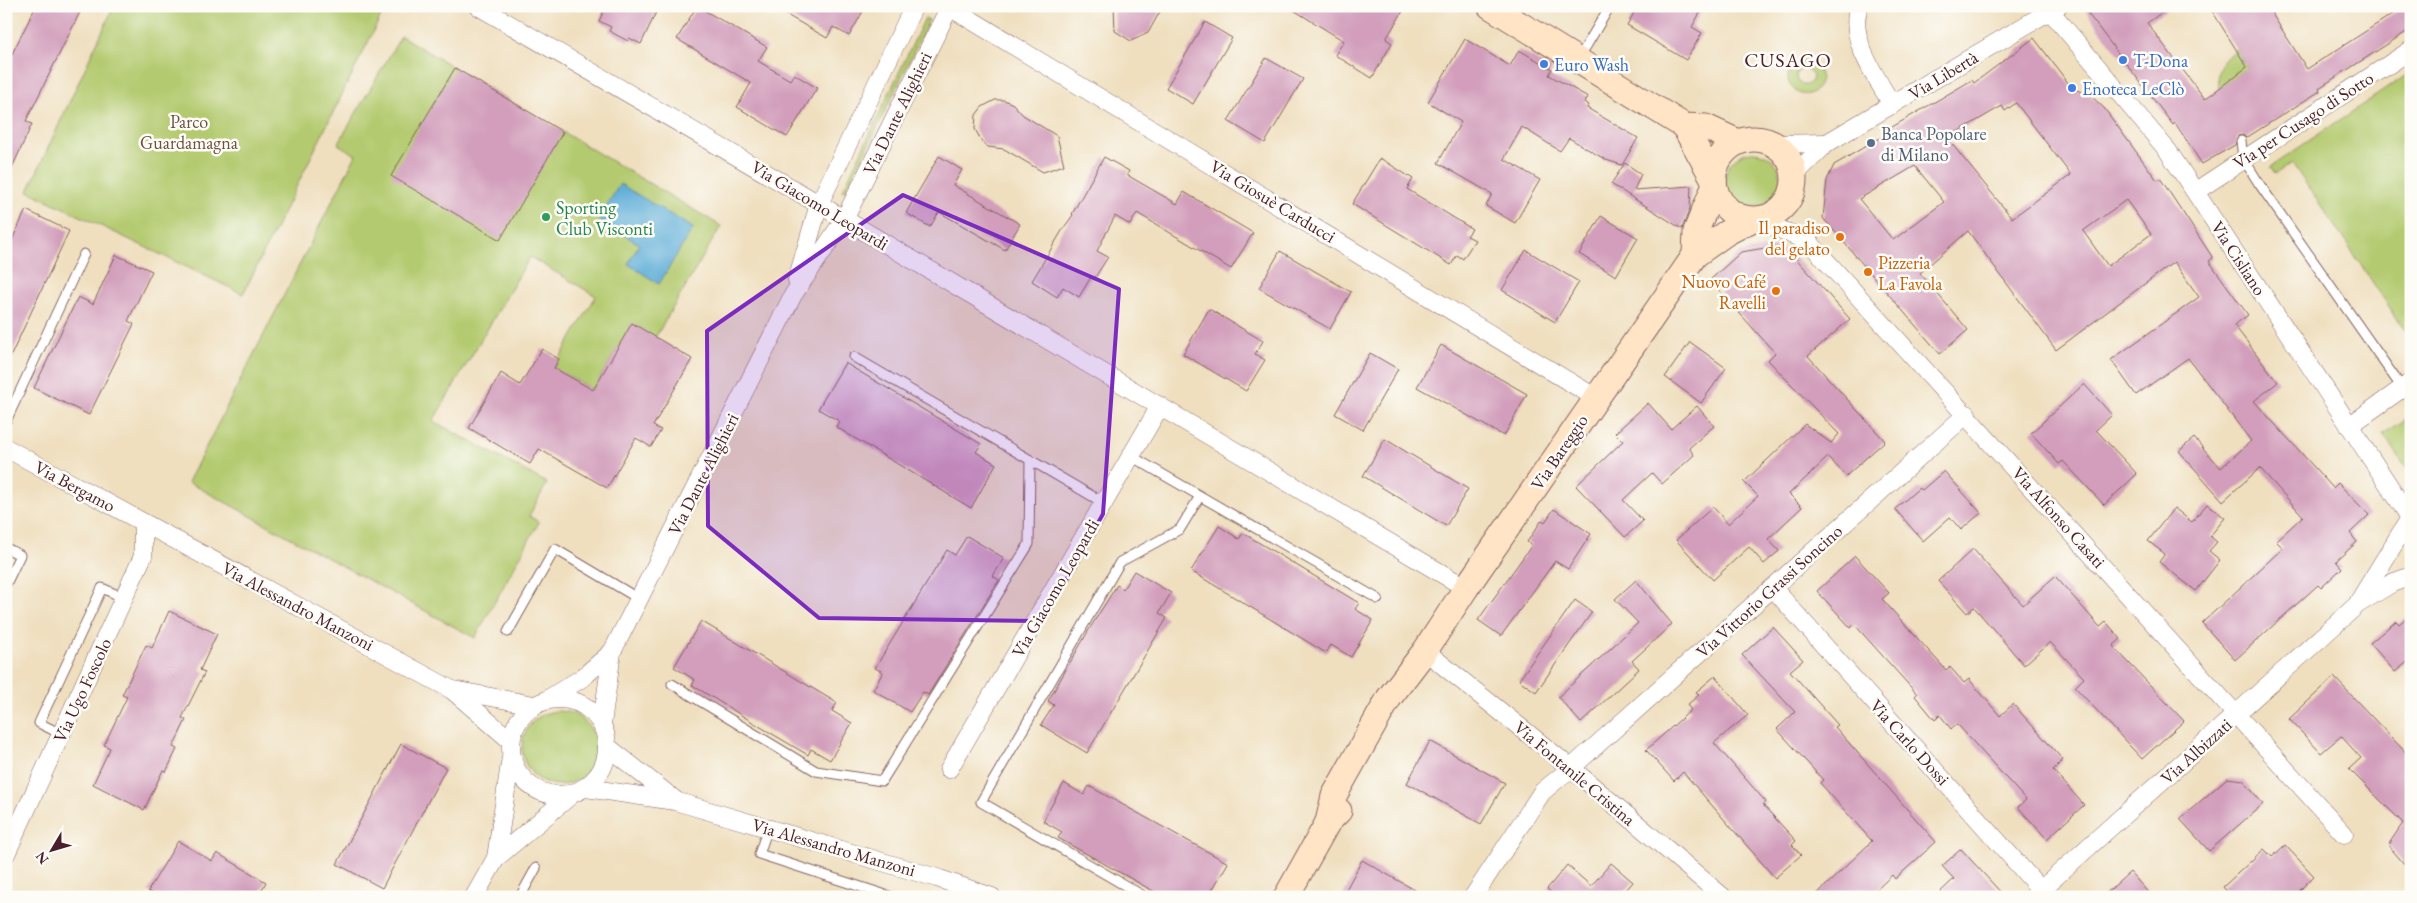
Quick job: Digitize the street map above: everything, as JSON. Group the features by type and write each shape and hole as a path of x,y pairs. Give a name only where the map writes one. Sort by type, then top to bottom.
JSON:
{"street":[{"name":"Via Giacomo Leopardi","path":"478,6 819,204 1403,548 1466,588"},
{"name":"Via Dante Alighieri","path":"793,295 819,204 914,6"},
{"path":"1490,6 1684,126 1706,127 1738,142"},
{"path":"1860,6 1856,16 1857,34 1862,48 1892,106"},
{"name":"Via Dante Alighieri","path":"602,724 612,652 793,295 844,220 950,7"},
{"name":"Via Giosuè Carducci","path":"950,7 1596,398"},
{"name":"Via Libertà","path":"1794,175 1827,144 2052,8"},
{"name":"Via Cisliano","path":"2052,8 2168,151 2410,518"},
{"name":"Via per Cusago di Sotto","path":"2196,191 2242,150 2411,50"},
{"path":"1684,126 1714,184 1718,198 1727,209 1738,217 1755,220 1772,216 1784,207 1794,188 1794,175 1786,155 1772,144"},
{"path":"1695,255 1696,231 1714,184 1714,170 1720,157 1728,149 1738,142 1756,139 1772,144 1827,144"},
{"name":"Via Bareggio","path":"1286,897 1328,822 1334,796 1389,698 1425,651 1466,588 1695,255 1726,233 1755,220"},
{"name":"Via Alfonso Casati","path":"1755,220 1809,242 1967,414 2344,834"},
{"path":"2349,426 2407,385"},
{"name":"Via Giacomo Leopardi","path":"949,769 1160,406"},
{"name":"Via Vittorio Grassi Soncino","path":"1473,897 1542,792 1774,588 1967,414"},
{"name":"Via Bergamo","path":"6,448 143,523"},
{"name":"Via Albizzati","path":"2358,604 2410,518"},
{"name":"Via Ugo Foscolo","path":"6,854 143,556 143,523"},
{"name":"Via Alessandro Manzoni","path":"143,523 452,690 510,748"},
{"name":"Via Albizzati","path":"2040,894 2358,604 2392,583 2411,576"},
{"name":"Via Carlo Dossi","path":"1774,588 2040,894"},
{"name":"Via Fontanile Cristina","path":"1425,651 1571,768 1723,897"},
{"name":"Via Dante Alighieri","path":"540,702 582,678 612,652"},
{"name":"Via Alessandro Manzoni","path":"452,690 540,702"},
{"path":"474,897 496,858 602,770 608,747 602,724 588,708 568,699 540,702 522,714 514,726 496,858"},
{"name":"Via Alessandro Manzoni","path":"608,747 675,801"},
{"path":"510,748 516,771 526,784 540,792 555,796 578,791"},
{"name":"Via Alessandro Manzoni","path":"578,791 675,801 937,878 992,897"}],"lane":[{"path":"1578,60 1610,6"},
{"path":"2242,150 2407,385"},
{"path":"6,421 84,254"},
{"path":"854,358 1104,503"},
{"path":"1131,456 1378,599"},
{"path":"672,684 816,771 882,781 1029,544 1030,460"},
{"path":"1145,897 981,802 1120,562 1180,529 1200,496"},
{"path":"6,548 20,555 6,584"},
{"path":"508,632 555,549 639,599"},
{"path":"61,734 39,723 43,714 102,588 124,598"},
{"path":"768,828 759,854 892,897"},
{"path":"520,897 536,868"}],"highlighted area":[{"path":"903,195 1119,289 1103,514 1043,621 819,618 708,526 707,331"}],"green space":[{"name":"Parco Guardamagna","path":"114,6 386,6 243,294 28,191"},
{"path":"925,18 929,20 846,192 843,190"},
{"path":"401,36 721,226 655,338 632,324 593,390 554,368 596,296 530,257 433,421 547,483 529,516 539,522 475,638 188,482 356,155 338,144"},
{"path":"2236,49 2250,73 2221,92 2217,79 2218,73 2222,63"},
{"path":"1804,61 1815,67 1820,74 1820,83 1811,93 1797,92 1791,87 1788,80 1789,73 1794,66","holes":["1805,68 1813,76 1812,81 1807,85 1802,85 1797,81 1796,75 1799,70"]},
{"path":"2411,72 2411,339 2292,163 2275,174 2270,167"},
{"path":"1753,152 1764,154 1773,160 1779,169 1781,180 1779,191 1773,200 1764,206 1753,208 1742,206 1733,200 1727,191 1725,180 1727,169 1733,160 1742,154"},
{"path":"2411,416 2411,475 2383,434"},
{"path":"552,711 566,711 580,717 590,727 596,741 594,762 580,779 566,785 552,785 538,779 528,769 522,755 522,741 528,727 538,717"}],"water":[{"path":"620,184 693,228 659,284 628,264 639,244 598,219"}],"building":[{"path":"36,6 83,6 26,121 32,124 6,181 6,66"},
{"path":"606,6 659,6 641,44 629,38 628,41 609,31 611,27 599,21"},
{"path":"697,6 767,47 758,61 790,80 794,74 817,88 787,137 737,107 751,83 677,39"},
{"path":"771,6 866,6 849,36 833,27 827,38"},
{"path":"1114,6 1163,6 1148,33 1131,41 1115,31"},
{"path":"1287,6 1406,6 1386,39 1392,43 1372,78 1335,55 1344,41"},
{"path":"1638,6 1704,6 1692,27 1702,33 1686,60 1627,25"},
{"path":"2082,6 2171,6 2147,23 2205,99 2247,67 2209,6 2267,6 2307,69 2405,6 2411,6 2411,29 2319,88 2320,91 2246,138 2243,135 2238,136 2235,145 2202,164 2175,123 2173,125"},
{"path":"1205,22 1232,38 1193,104 1166,88"},
{"path":"2034,38 2072,88 2091,96 2104,108 2157,180 2160,178 2213,258 2209,261 2248,315 2234,325 2278,382 2254,401 2333,488 2338,483 2369,515 2350,533 2357,542 2336,561 2342,568 2321,588 2318,585 2235,660 2202,623 2283,548 2276,541 2303,516 2260,468 2223,501 2179,451 2194,438 2221,468 2251,441 2188,358 2136,395 2111,360 2199,297 2174,262 2056,350 1968,231 1920,273 1968,330 1940,354 1823,218 1827,180 1834,165 1888,133 1887,130 1972,80 1974,83","holes":["2016,103 2071,175 2012,218 1947,138 2002,106 2005,111","1915,166 1944,202 1893,240 1859,199","2126,200 2151,234 2108,266 2083,231"]},
{"path":"1465,39 1510,66 1519,50 1552,69 1549,75 1588,97 1585,102 1589,105 1587,108 1638,138 1622,165 1606,160 1569,138 1560,151 1522,127 1504,159 1540,180 1515,223 1486,206 1492,194 1438,163 1461,122 1428,102"},
{"path":"1266,58 1303,79 1265,143 1228,121"},
{"path":"455,68 563,132 500,240 391,176"},
{"path":"995,100 1004,100 1013,104 1023,115 1057,136 1064,165 1043,172 1004,149 988,147 982,142 975,129 976,115 982,107"},
{"path":"939,156 962,170 953,185 1020,224 1005,250 939,212 930,227 906,213"},
{"path":"1104,157 1129,171 1127,175 1177,204 1184,192 1253,233 1231,269 1137,213 1130,225 1115,216 1097,251 1108,257 1094,279 1091,277 1079,297 1063,287 1057,297 1032,281 1073,215"},
{"path":"1380,158 1413,179 1407,189 1472,229 1467,236 1475,240 1463,259 1457,255 1451,265 1352,204"},
{"path":"1625,163 1641,174 1634,190 1691,186 1690,208 1682,229 1611,184"},
{"path":"26,210 69,231 6,366 6,253"},
{"path":"1601,216 1638,238 1616,276 1579,254"},
{"path":"1777,246 1793,255 1850,319 1808,356 1885,441 1846,476 1828,457 1789,494 1802,507 1768,539 1779,551 1764,564 1749,547 1713,580 1676,540 1713,507 1728,524 1758,496 1744,482 1805,424 1831,443 1839,434 1768,360 1775,353 1710,280 1741,252"},
{"path":"1526,250 1579,282 1555,322 1502,290"},
{"path":"1280,251 1351,292 1330,329 1259,288"},
{"path":"116,255 152,271 128,321 134,324 89,415 34,388 78,297 93,304"},
{"path":"1209,309 1263,341 1255,354 1265,360 1246,391 1183,354"},
{"path":"632,323 692,359 653,426 661,430 651,447 636,438 607,488 539,449 530,464 469,428 501,373 520,385 542,349 559,359 554,368 593,390"},
{"path":"1690,342 1726,368 1701,403 1665,377"},
{"path":"1441,345 1527,394 1504,436 1417,387"},
{"path":"1370,353 1398,369 1363,430 1335,414"},
{"path":"845,363 981,444 976,452 996,464 971,508 836,427 839,421 818,409"},
{"path":"2084,384 2112,415 2096,430 2137,474 2104,505 2063,461 2059,464 2031,433"},
{"path":"1648,403 1671,429 1697,406 1714,426 1689,448 1694,455 1662,484 1652,473 1623,500 1643,521 1625,537 1576,486 1623,441 1615,433"},
{"path":"1385,439 1468,489 1446,526 1363,476"},
{"path":"1944,471 1981,513 1961,530 1950,517 1923,541 1895,509 1919,488 1922,490"},
{"path":"2207,504 2225,518 2210,536 2217,542 2209,551 2220,560 2196,591 2159,562 2165,554 2148,541 2174,508 2192,522"},
{"path":"1554,509 1591,534 1568,569 1555,561 1501,636 1478,620 1532,545 1527,542 1542,520 1545,522"},
{"path":"1219,526 1239,539 1243,533 1359,603 1355,609 1373,620 1351,657 1331,645 1326,653 1191,571"},
{"path":"967,536 1004,558 993,576 999,580 928,695 923,692 910,712 873,690 883,672 875,668 947,550 955,555"},
{"path":"1973,549 2023,605 2055,576 2100,627 2106,622 2121,639 2113,646 2184,721 2142,759 2075,687 2084,678 2050,642 2024,665 1974,607 1967,613 1938,581"},
{"path":"1855,556 1889,593 1882,599 1946,670 1950,667 1964,683 1969,679 2000,716 2013,704 2063,760 2053,770 2084,805 2047,839 2018,807 2026,800 1957,724 1951,729 1940,715 1935,720 1915,696 1917,694 1854,624 1851,628 1817,591"},
{"path":"1134,571 1171,593 1159,613 1167,618 1087,753 1041,725 1054,705 1048,701 1090,628 1117,585 1123,589"},
{"path":"1636,580 1672,624 1632,661 1639,669 1581,723 1558,697 1638,623 1615,599"},
{"path":"1575,600 1592,612 1536,692 1519,680"},
{"path":"169,611 217,634 200,670 205,672 182,718 186,720 173,747 177,749 166,772 163,770 144,810 93,784 110,748 104,745 127,697 122,695 146,645 152,648"},
{"path":"2411,614 2411,659 2395,672 2370,643 2396,621 2399,624"},
{"path":"701,621 837,703 832,711 852,723 830,760 811,749 808,755 764,729 692,685 695,680 674,667"},
{"path":"1773,627 1803,660 1790,671 1838,725 1835,727 1936,842 1895,879 1892,875 1869,897 1814,897 1872,841 1820,783 1823,780 1777,729 1795,712 1742,655"},
{"path":"1715,676 1748,715 1714,743 1766,802 1763,805 1796,841 1792,845 1801,855 1775,878 1683,772 1674,781 1646,750 1691,710 1687,705 1699,695 1696,692"},
{"path":"2334,677 2411,758 2411,872 2388,845 2403,823 2349,769 2361,758 2341,736 2321,753 2289,719"},
{"path":"1430,741 1505,783 1481,824 1407,783"},
{"path":"401,744 446,768 382,888 337,864"},
{"path":"2227,778 2243,780 2263,804 2209,851 2180,819"},
{"path":"1064,783 1084,795 1089,786 1228,863 1208,897 1164,897 1058,838 1062,832 1043,821"},
{"path":"178,841 212,861 217,853 266,882 258,897 158,897 148,891"},
{"path":"2285,845 2314,876 2293,897 2232,897 2223,887 2264,849 2272,857"},
{"path":"1961,849 2005,897 1935,897 1954,879 1942,866"},
{"path":"1362,860 1427,897 1342,897"},
{"path":"1611,863 1633,882 1620,897 1556,897 1547,889 1567,865 1591,886"},
{"path":"2130,872 2152,897 2102,897"}],"place":[{"name":"T-Dona","path":"2123,60"},
{"name":"Euro Wash","path":"1544,64"},
{"name":"Enoteca LeClò","path":"2072,88"},
{"name":"Banca Popolare di Milano","path":"1871,143"},
{"name":"Sporting Club Visconti","path":"546,217"},
{"name":"Il paradiso del gelato","path":"1840,237"},
{"name":"Pizzeria La Favola","path":"1868,272"},
{"name":"Nuovo Café Ravelli","path":"1776,291"}],"district":[{"name":"CUSAGO","path":"1788,60"}]}
